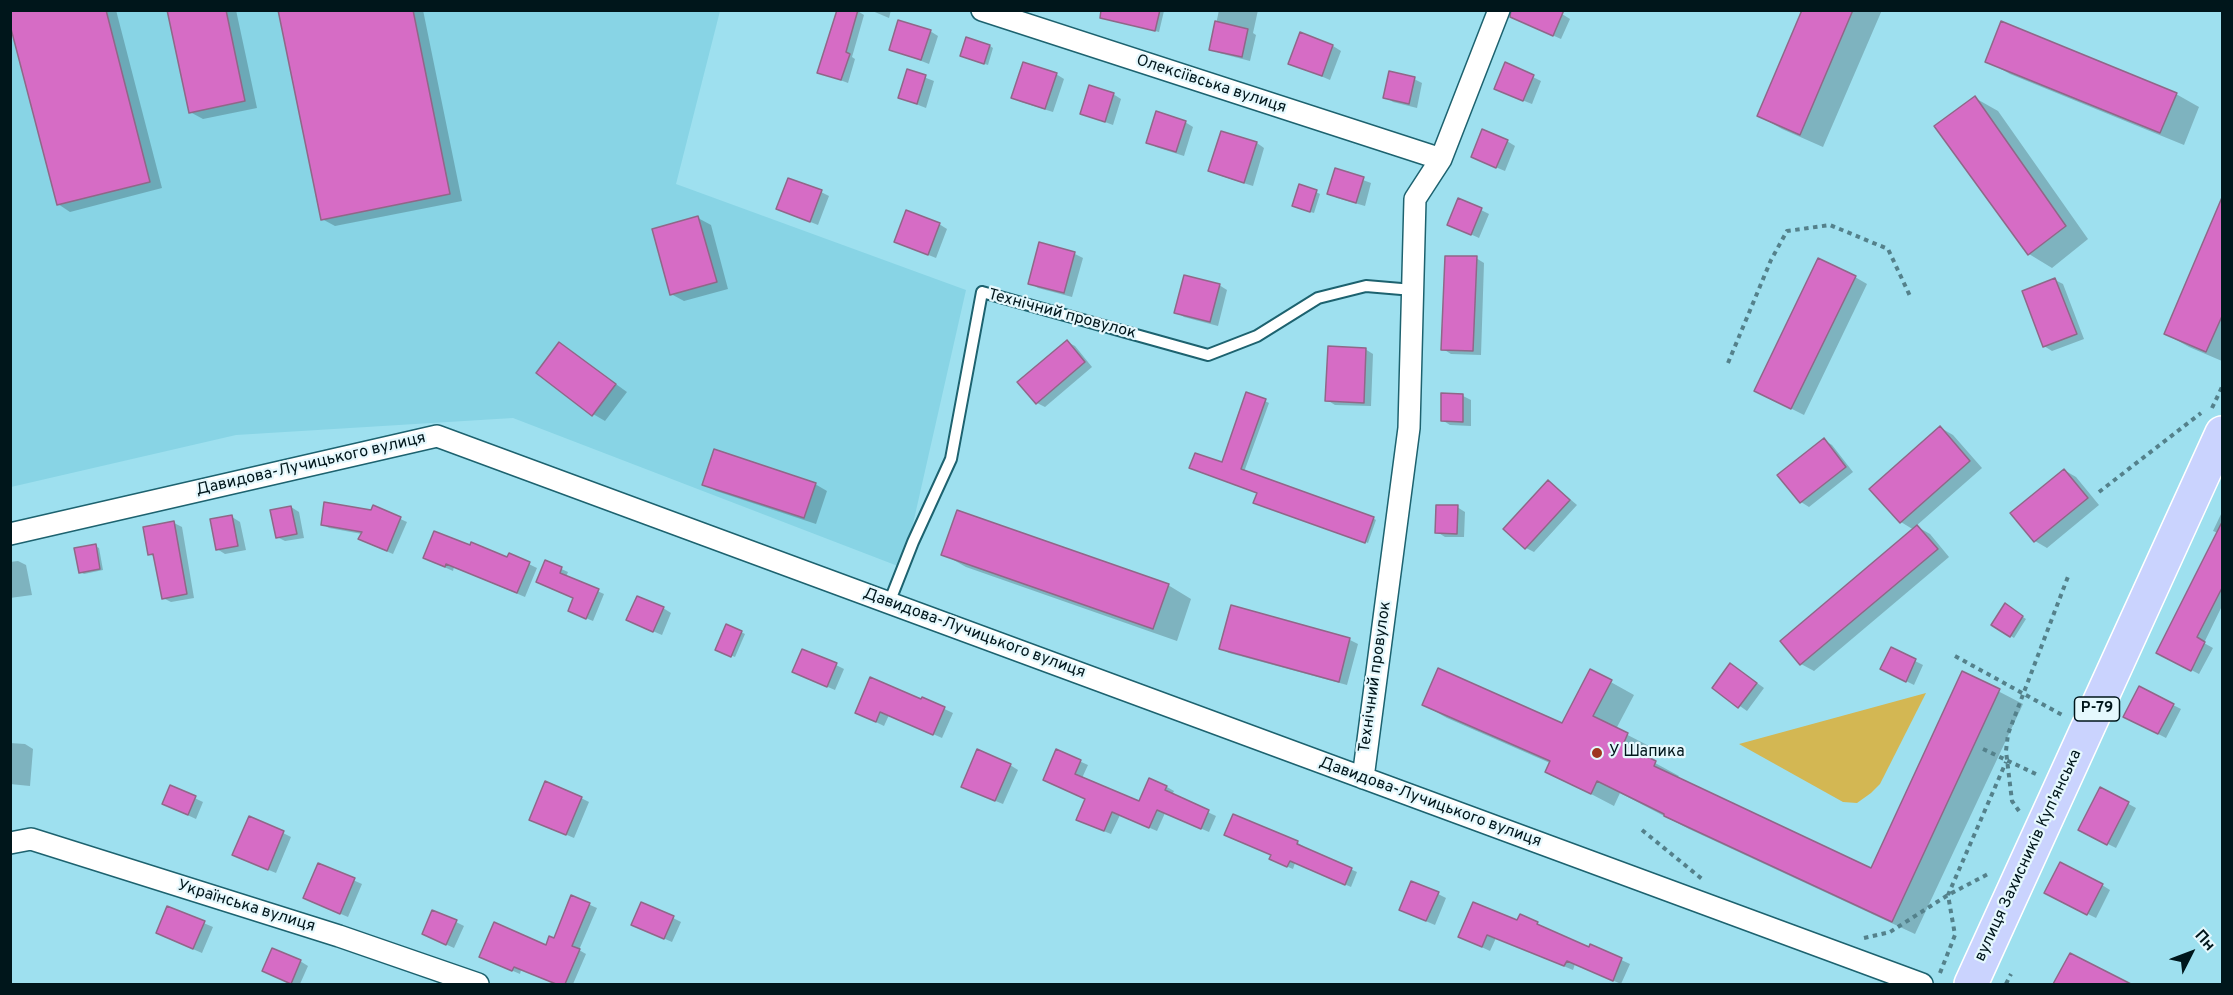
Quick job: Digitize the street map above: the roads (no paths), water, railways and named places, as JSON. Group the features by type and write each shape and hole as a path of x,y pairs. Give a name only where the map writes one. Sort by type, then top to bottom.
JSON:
{"main road":[{"name":"вулиця Захисників Куп'янська","path":"1971,984 2217,422"}],"street":[{"name":"Олексіївська вулиця","path":"982,10 1441,159"},
{"name":"Технічний провулок","path":"1363,778 1409,428 1415,199 1441,159 1499,10"},
{"name":"Давидова-Лучицького вулиця","path":"10,534 437,436 1363,778 1930,980"},
{"name":"Українська вулиця","path":"10,843 31,839 339,936 478,984"}],"lane":[{"name":"Технічний провулок","path":"889,603 913,542 951,459 982,292 1208,355 1257,336 1318,298 1366,286 1413,290"}],"place":[{"name":"У Шапика","path":"1597,753"}]}
